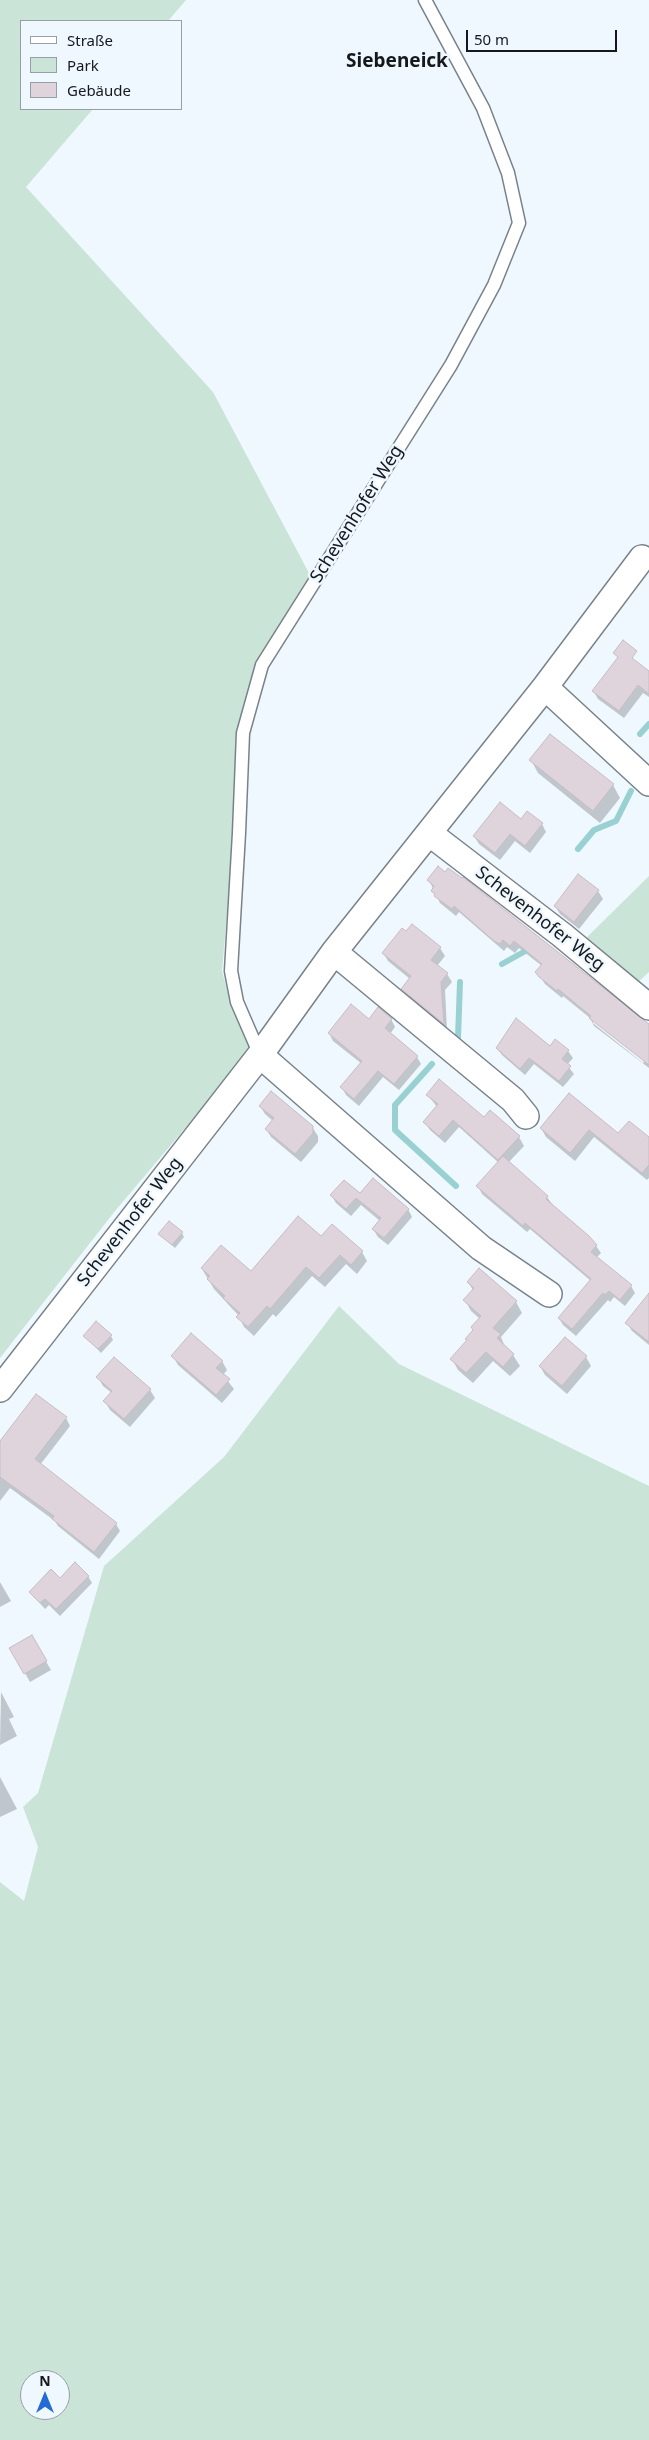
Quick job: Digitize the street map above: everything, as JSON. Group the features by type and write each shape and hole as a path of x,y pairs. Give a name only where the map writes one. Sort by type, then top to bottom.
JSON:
{"street":[{"name":"Schevenhofer Weg","path":"0,1390 260,1055 334,952 545,687 646,554"},
{"path":"545,687 649,783"},
{"name":"Schevenhofer Weg","path":"429,833 562,935 649,1007"},
{"path":"334,952 513,1100 526,1116"},
{"name":"Schevenhofer Weg","path":"260,1055 481,1248 549,1294"}],"lane":[{"name":"Schevenhofer Weg","path":"260,1055 237,1002 231,971 239,833 242,733 262,665 451,365 494,285 519,222 508,173 483,108 425,0"}],"green space":[{"path":"0,0 186,0 169,20 20,20 20,110 92,110 26,187 213,392 310,575 260,657 234,835 222,971 230,1000 253,1048 115,1211 0,1358"},
{"path":"649,876 649,972 635,985 581,943"},
{"path":"339,1306 399,1364 649,1486 649,2440 0,2440 0,1882 24,1901 38,1847 23,1807 38,1793 104,1566 224,1457"}],"building":[{"path":"623,640 637,651 632,658 649,671 649,694 638,685 619,711 592,691 618,657 613,653"},
{"path":"550,734 614,784 593,811 529,760"},
{"path":"500,802 521,819 527,811 543,823 525,846 510,834 495,853 473,836"},
{"path":"438,866 445,872 448,868 463,877 649,1024 649,1065 589,1018 591,1016 558,989 557,991 539,977 535,972 542,964 514,941 510,946 503,940 500,944 494,941 454,906 452,909 434,896 435,894 431,891 434,886 427,880"},
{"path":"578,874 599,890 574,922 554,906"},
{"path":"412,924 441,947 431,960 448,973 441,982 444,1024 401,989 411,976 382,953 402,928 406,931"},
{"path":"351,1004 369,1019 378,1007 392,1019 385,1028 418,1056 394,1084 378,1071 354,1099 340,1087 362,1061 328,1033"},
{"path":"516,1018 550,1046 555,1039 569,1050 562,1059 571,1066 559,1081 529,1058 520,1069 496,1048"},
{"path":"439,1079 484,1117 490,1110 520,1136 498,1160 453,1120 439,1136 423,1122 438,1104 426,1095"},
{"path":"271,1091 313,1126 313,1133 295,1154 265,1129 274,1118 259,1106"},
{"path":"569,1093 618,1133 629,1121 649,1137 649,1165 642,1173 589,1130 570,1153 540,1128"},
{"path":"503,1156 548,1196 546,1199 589,1236 597,1245 591,1252 632,1285 620,1300 609,1291 605,1295 603,1293 572,1329 558,1318 591,1279 525,1223 523,1226 476,1186"},
{"path":"373,1178 409,1209 384,1238 372,1229 381,1218 356,1198 346,1209 330,1195 344,1180 360,1193"},
{"path":"298,1216 321,1236 332,1224 363,1251 351,1265 340,1255 319,1278 306,1267 270,1309 267,1306 248,1327 236,1317 240,1313 223,1298 225,1296 207,1279 210,1276 201,1268 221,1245 251,1271"},
{"path":"169,1221 183,1232 172,1245 158,1234"},
{"path":"479,1268 517,1301 493,1328 501,1334 497,1338 514,1354 503,1367 486,1352 466,1373 450,1359 467,1340 465,1339 473,1330 471,1327 481,1316 463,1300 474,1288 467,1282"},
{"path":"649,1293 649,1342 625,1323"},
{"path":"96,1321 112,1335 98,1349 83,1336"},
{"path":"191,1333 223,1361 216,1368 230,1379 216,1395 171,1356"},
{"path":"565,1337 587,1356 562,1386 539,1366"},
{"path":"114,1357 151,1389 124,1419 103,1401 112,1391 96,1377"},
{"path":"36,1394 67,1417 35,1459 117,1523 94,1552 52,1519 54,1516 0,1477 0,1441"},
{"path":"75,1562 89,1576 56,1609 45,1599 40,1603 29,1592 51,1569 60,1578"},
{"path":"32,1635 47,1661 24,1674 9,1648"}],"waterway":[{"path":"640,734 649,724"},
{"path":"578,849 594,830 616,821 631,791"},
{"path":"502,964 529,949 528,946"},
{"path":"458,1038 460,982"},
{"path":"432,1064 395,1105 395,1130 456,1186"}],"district":[{"name":"Siebeneick","path":"397,62"}]}
